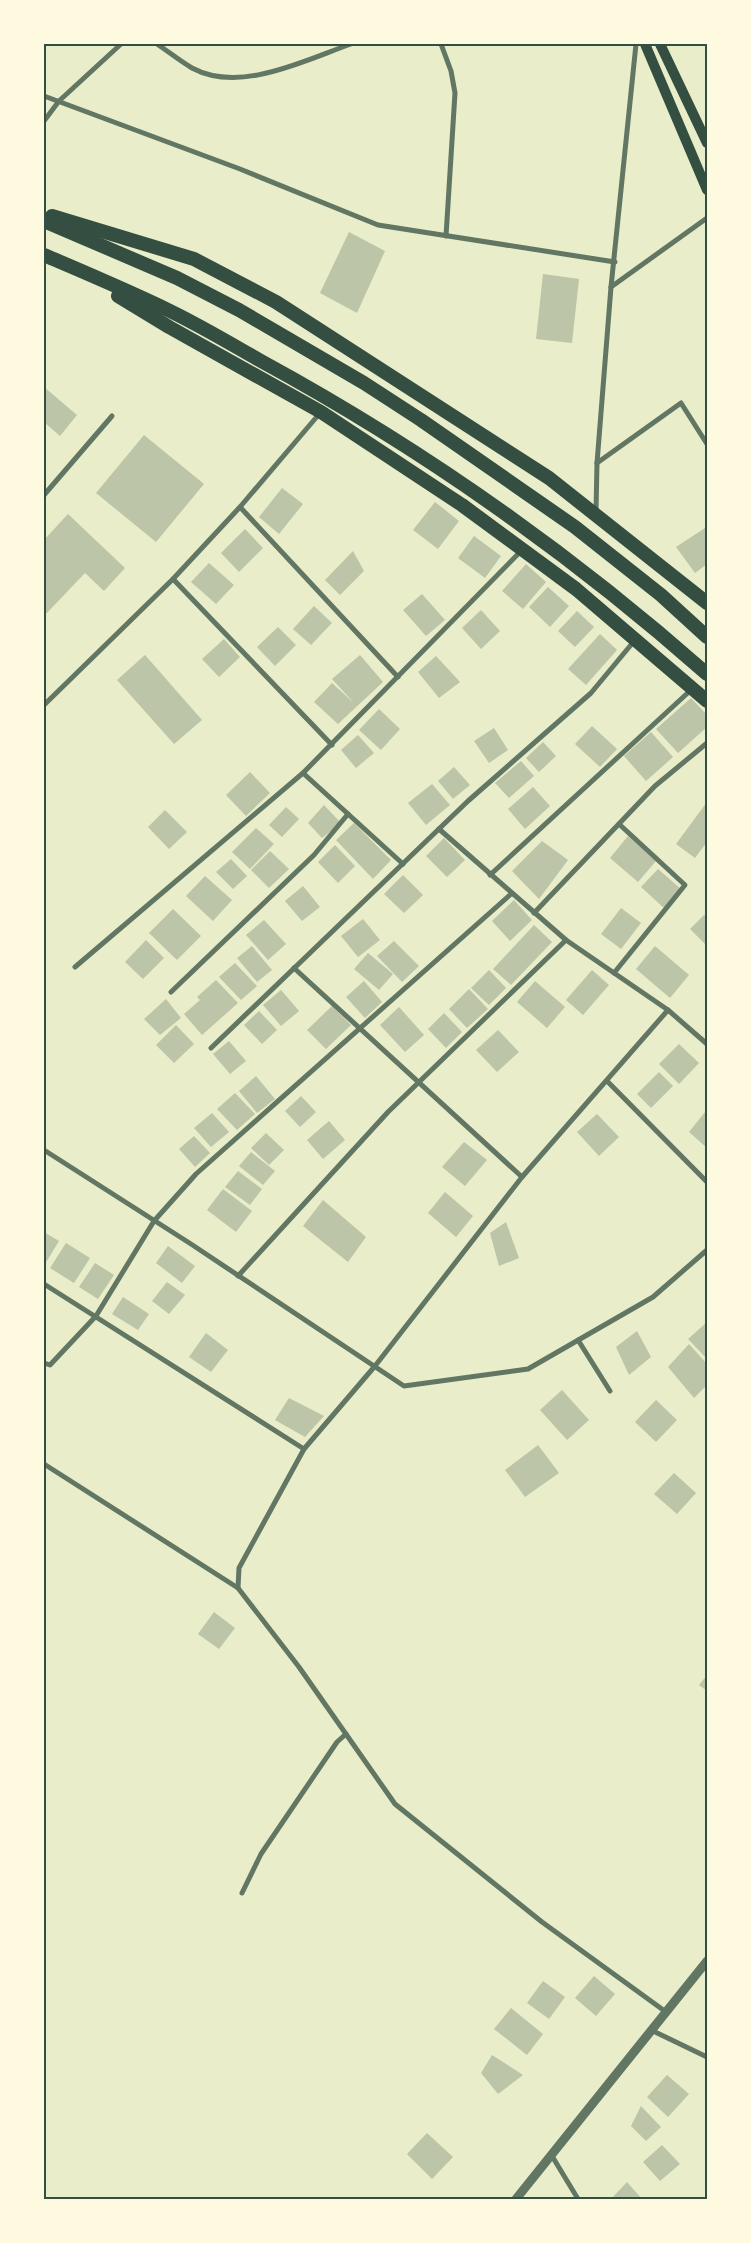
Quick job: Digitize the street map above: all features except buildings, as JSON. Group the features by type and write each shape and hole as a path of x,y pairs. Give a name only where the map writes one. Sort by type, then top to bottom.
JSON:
{"highway":[{"path":"44,214 194,259 276,302 549,478 707,603"},
{"path":"44,221 193,286 240,310 364,383 421,420 575,527 661,595 707,637"},
{"path":"44,255 172,312 326,396 395,438 528,528 659,632 707,674"},
{"path":"73,268 169,327 321,412 462,505 576,589 707,701"}],"main road":[{"path":"645,44 707,190"},
{"path":"660,44 707,143"}],"street":[{"path":"44,121 59,101 121,44"},
{"path":"158,44 194,69 228,79 254,78 351,44"},
{"path":"441,44 451,71 456,93 446,236"},
{"path":"596,515 596,463 611,287 636,44"},
{"path":"44,96 240,169 378,225 614,262"},
{"path":"611,287 707,218"},
{"path":"596,463 681,404 707,444"},
{"path":"44,704 173,579 240,507 321,412"},
{"path":"44,495 112,416"},
{"path":"240,507 398,677"},
{"path":"75,968 303,774 523,550"},
{"path":"173,579 332,745"},
{"path":"211,1048 439,829 591,693 635,639"},
{"path":"490,875 692,688"},
{"path":"534,914 655,786 707,743"},
{"path":"303,774 403,864"},
{"path":"171,992 314,855 348,814"},
{"path":"614,973 685,885 619,824"},
{"path":"439,829 511,894 566,940 668,1010 707,1044"},
{"path":"44,1363 50,1365 96,1316 154,1220 196,1174 511,894"},
{"path":"238,1276 419,1081 566,940"},
{"path":"294,968 522,1177"},
{"path":"238,1588 239,1568 304,1449 375,1366 522,1177 668,1010"},
{"path":"607,1081 707,1182"},
{"path":"44,1150 154,1220 404,1386 528,1369 653,1297 707,1250"},
{"path":"44,1284 304,1449"},
{"path":"578,1340 610,1391"},
{"path":"44,1464 238,1588 300,1667 395,1804 542,1922 666,2012"},
{"path":"242,1893 261,1854 337,1742 346,1734"},
{"path":"516,2199 707,1960"},
{"path":"651,2030 707,2057"},
{"path":"552,2156 578,2199"}]}
